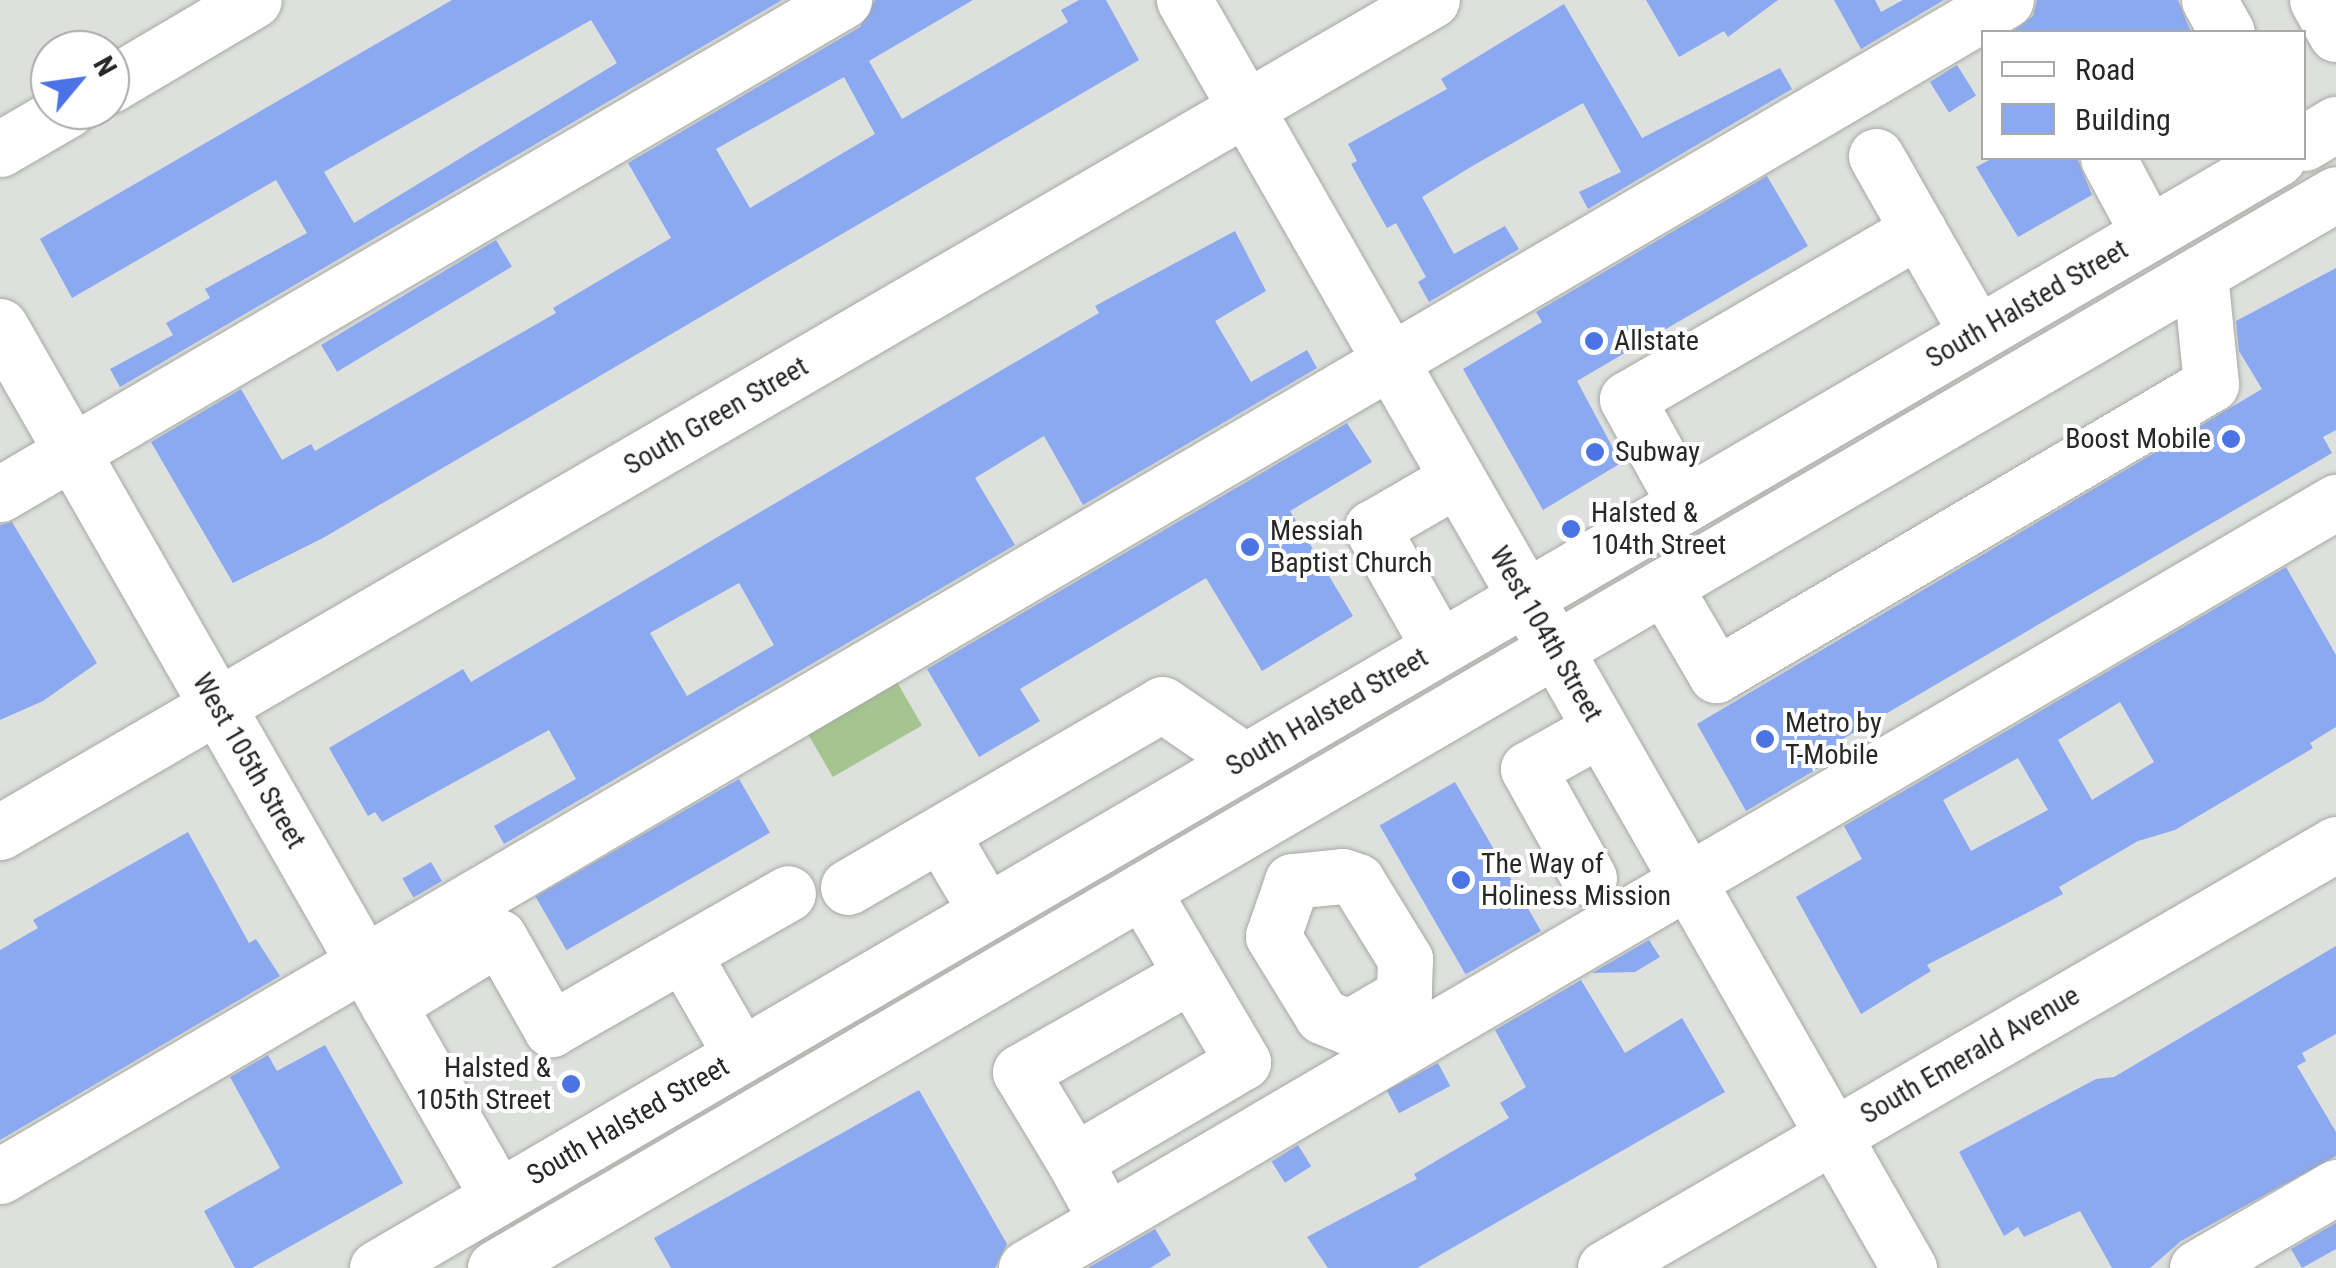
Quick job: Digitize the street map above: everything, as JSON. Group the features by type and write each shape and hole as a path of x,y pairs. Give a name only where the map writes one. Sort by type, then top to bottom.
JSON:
{"street":[{"path":"130,72 254,0"},
{"path":"0,494 844,0"},
{"name":"West 104th Street","path":"1184,0 1909,1268"},
{"name":"South Green Street","path":"0,832 1432,0"},
{"path":"0,1176 376,983 1390,361 2006,0"},
{"path":"2209,0 2227,30"},
{"path":"2317,0 2336,34"},
{"path":"2306,142 2336,124"},
{"path":"0,149 33,130"},
{"path":"1876,156 1977,333"},
{"path":"2109,160 2148,233"},
{"name":"South Halsted Street","path":"377,1268 2275,160"},
{"path":"511,1258 2331,201"},
{"path":"1686,504 1627,399 1918,230"},
{"path":"1664,586 1716,674 2211,384 2200,274"},
{"name":"West 105th Street","path":"0,326 498,1197 511,1258"},
{"path":"1440,647 1372,528 1457,479"},
{"path":"1026,1268 2336,502"},
{"path":"848,887 942,836 1162,704 1244,761"},
{"path":"1589,878 1528,769 1600,729"},
{"path":"1259,822 1292,881"},
{"path":"942,836 986,911"},
{"name":"South Emerald Avenue","path":"1604,1268 2336,844"},
{"path":"1074,1161 1244,1062 1142,890"},
{"path":"376,983 499,937 551,1030 788,893"},
{"path":"683,954 742,1055"},
{"path":"1107,1220 1020,1072 1191,976"},
{"path":"2197,1268 2336,1187"}],"green space":[{"path":"894,677 922,725 833,777 805,729"}],"building":[{"path":"452,0 782,0 120,387 110,369 173,335 166,323 210,298 205,289 307,233 276,180 72,298 40,239","holes":["591,20 617,63 354,223 324,172"]},
{"path":"875,0 973,0 869,61 902,119 1068,22 1061,10 1079,0 1106,0 1139,60 323,538 233,583 151,442 241,389 282,460 311,444 315,451 556,313 553,308 671,238 628,163 860,27","holes":["844,77 875,134 750,208 716,149"]},
{"path":"1646,0 1778,0 1728,37 1724,31 1679,57"},
{"path":"1834,0 1875,0 1881,12 1903,0 1944,0 1861,49"},
{"path":"2037,0 2178,0 2190,30 2015,30 2033,16"},
{"path":"1564,4 1642,138 1780,68 1792,89 1588,209 1579,192 1621,172 1583,103 1474,165 1422,197 1454,254 1505,226 1519,249 1429,302 1418,282 1426,277 1396,223 1387,228 1351,164 1357,161 1348,144 1447,89 1441,79"},
{"path":"1957,65 1976,96 1949,112 1930,82"},
{"path":"1989,160 2078,160 2092,195 2018,237 1976,167"},
{"path":"1767,176 1808,246 1577,381 1621,463 1543,510 1463,369 1542,322 1536,312"},
{"path":"1235,231 1266,291 1215,321 1251,382 1307,350 1317,368 1083,505 1044,436 975,478 1015,545 504,844 494,826 576,779 549,730 382,822 375,812 368,816 329,748 463,669 471,682 1099,313 1095,306","holes":["739,583 774,645 687,696 650,633"]},
{"path":"496,240 512,267 337,372 321,345"},
{"path":"2336,268 2336,430 2323,437 2332,453 1841,740 1846,752 1746,811 1697,724 2262,389 2239,351 2236,321"},
{"path":"1347,423 1372,462 1290,511 1353,616 1262,671 1206,578 1020,689 1040,721 979,757 927,669"},
{"path":"12,522 97,663 43,701 0,720 0,525"},
{"path":"2286,567 2336,655 2336,727 2310,743 2313,748 2175,830 2138,841 2059,887 2063,894 1927,965 1931,971 1861,1014 1796,897 1862,859 1844,826","holes":["2120,702 2154,762 2092,800 2058,740","2018,758 2048,810 1971,851 1943,800"]},
{"path":"739,779 770,833 566,950 535,896"},
{"name":"The Way of Holiness Mission","path":"1455,782 1541,931 1466,974 1380,826"},
{"path":"188,832 249,943 256,939 280,976 0,1140 0,950 38,928 33,920"},
{"path":"431,862 442,881 413,898 402,878"},
{"path":"1649,940 1660,957 1635,972 1592,973"},
{"path":"2336,946 2336,1034 2302,1053 2306,1061 2297,1066 2336,1132 2336,1156 2181,1241 2150,1268 2112,1268 2080,1211 2024,1237 2018,1227 2004,1236 1959,1152 2096,1079 2114,1077"},
{"path":"1581,980 1625,1053 1682,1018 1725,1092 1417,1268 1328,1268 1307,1237 1417,1179 1414,1174 1509,1118 1500,1103 1526,1087 1495,1030"},
{"path":"325,1045 403,1183 252,1268 235,1268 204,1211 280,1168 230,1077 268,1055 277,1071"},
{"path":"1438,1063 1450,1086 1399,1113 1387,1090"},
{"path":"919,1090 1007,1244 995,1268 671,1268 654,1238"},
{"path":"1298,1145 1311,1166 1285,1183 1272,1161"},
{"path":"2336,1223 2336,1249 2302,1268 2291,1249"},
{"path":"1155,1229 1171,1255 1150,1268 1088,1268"}],"place":[{"name":"Allstate","path":"1594,341"},
{"name":"Boost Mobile","path":"2231,439"},
{"name":"Subway","path":"1595,452"},
{"name":"Halsted & 104th Street","path":"1571,529"},
{"name":"Messiah Baptist Church","path":"1250,547"},
{"name":"Metro by T-Mobile","path":"1765,739"},
{"name":"The Way of Holiness Mission","path":"1461,880"},
{"name":"Halsted & 105th Street","path":"571,1084"}]}
